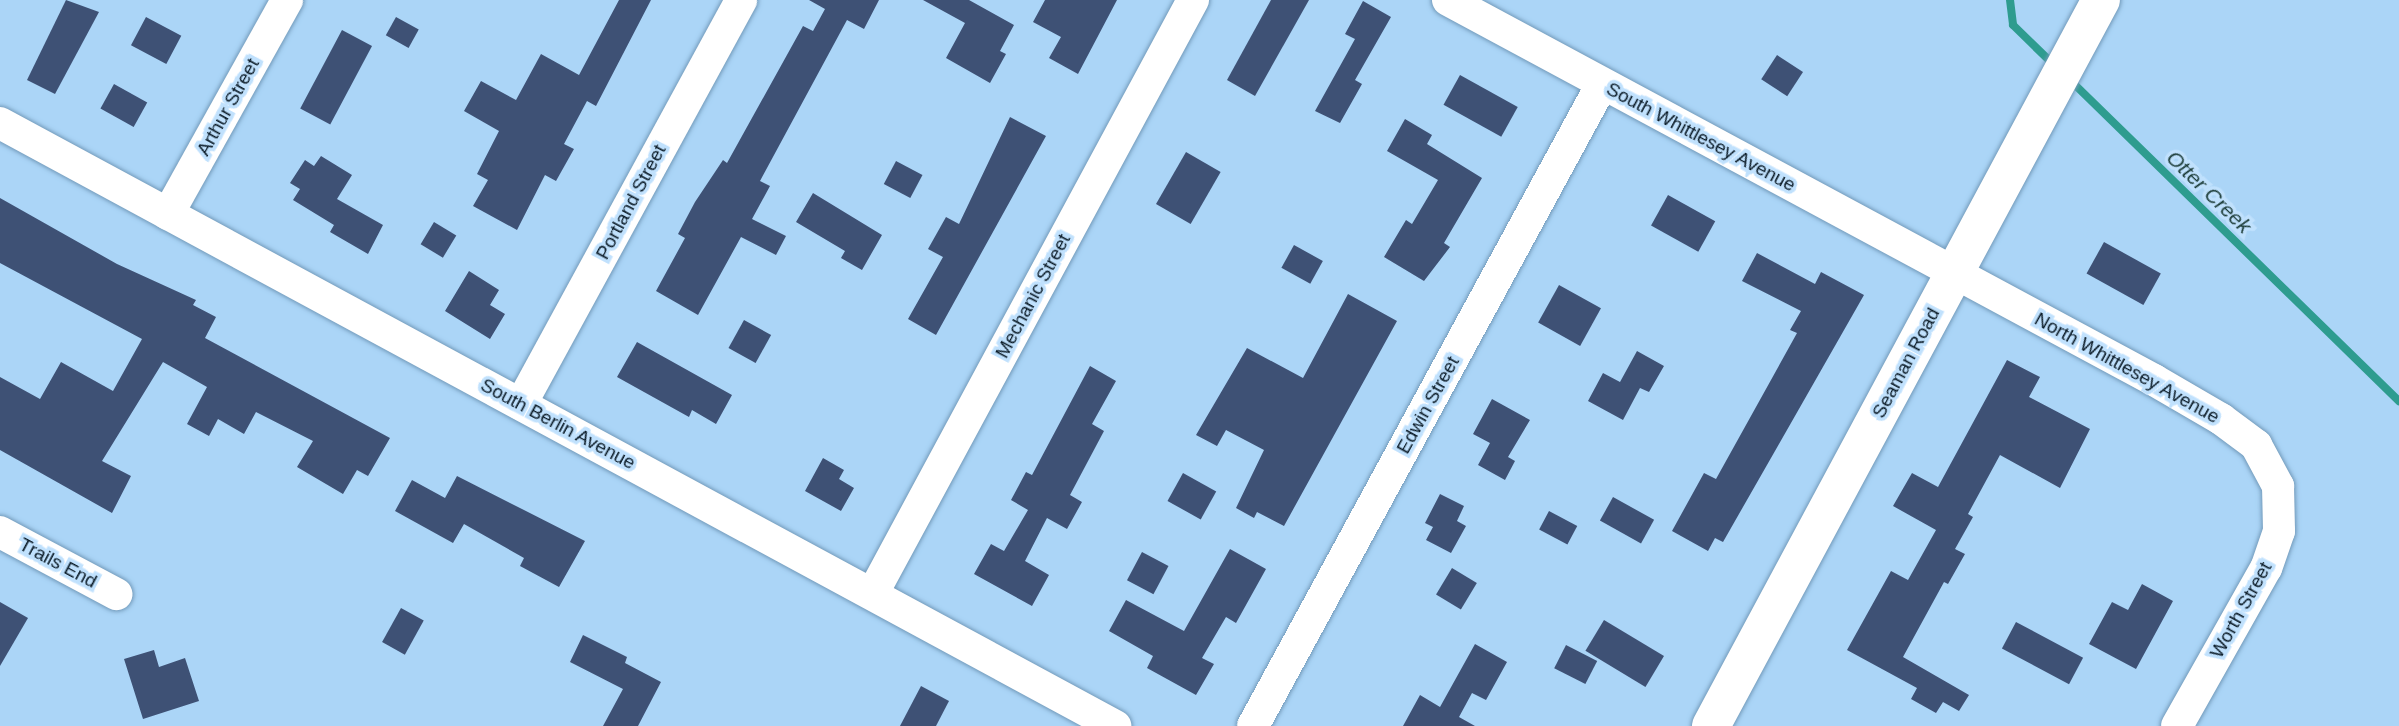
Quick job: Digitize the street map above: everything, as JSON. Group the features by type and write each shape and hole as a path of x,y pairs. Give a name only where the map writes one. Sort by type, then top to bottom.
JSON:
{"street":[{"name":"Arthur Street","path":"168,214 287,0"},
{"name":"Portland Street","path":"521,404 741,0"},
{"name":"Mechanic Street","path":"873,593 1193,0"},
{"name":"South Whittlesey Avenue","path":"1448,0 1954,274"},
{"name":"Seaman Road","path":"1711,726 2101,0"},
{"name":"Edwin Street","path":"1253,726 1602,84"},
{"name":"South Berlin Avenue","path":"0,123 1115,726"},
{"name":"North Whittlesey Avenue","path":"1954,274 2221,419 2256,445 2278,486"},
{"name":"Worth Street","path":"2177,726 2266,568 2279,531 2278,486"},
{"name":"Trails End","path":"0,532 116,594"}],"building":[{"path":"66,0 99,12 55,94 27,80"},
{"path":"619,0 651,0 596,106 587,101 564,144 574,149 556,181 545,175 517,230 473,206 488,180 477,174 499,131 464,111 481,81 516,100 541,54 579,75"},
{"path":"809,0 879,0 864,29 847,20 760,181 770,186 752,219 786,236 776,255 741,237 698,315 656,291 685,238 678,234 695,202 723,160 727,163 803,26 813,31 825,9"},
{"path":"923,0 969,0 1014,25 1000,51 1006,54 990,83 946,58 965,23"},
{"path":"1045,0 1117,0 1078,74 1049,58 1061,37 1033,22"},
{"path":"1271,0 1309,0 1255,96 1227,80"},
{"path":"1363,1 1391,17 1355,80 1362,84 1340,123 1315,111 1355,39 1345,34"},
{"path":"146,17 181,36 166,64 131,45"},
{"path":"396,17 419,30 409,48 386,35"},
{"path":"342,30 372,46 330,125 300,109"},
{"path":"1777,55 1803,72 1787,96 1761,79"},
{"path":"1460,75 1518,107 1501,137 1444,105"},
{"path":"114,84 147,102 134,127 100,108"},
{"path":"1010,117 1046,136 936,335 908,319 943,257 928,249 946,217 959,224"},
{"path":"1405,119 1432,135 1427,144 1482,178 1444,243 1450,247 1424,281 1384,257 1406,220 1412,224 1438,180 1387,151"},
{"path":"1186,152 1221,172 1191,224 1156,204"},
{"path":"321,156 352,175 337,199 383,225 368,254 330,232 334,225 293,200 300,189 290,183 305,160 314,166"},
{"path":"896,161 922,175 910,198 884,184"},
{"path":"813,193 882,235 862,270 841,258 845,251 796,222"},
{"path":"1668,195 1715,221 1698,252 1651,226"},
{"path":"0,198 117,264 196,300 193,305 216,317 205,338 390,438 368,476 357,470 343,494 297,467 313,441 256,412 244,434 218,419 209,436 187,424 207,387 163,362 102,461 131,476 112,513 0,450 0,377 40,399 61,362 113,391 142,339 0,263"},
{"path":"434,222 456,235 443,258 421,244"},
{"path":"2104,242 2161,274 2143,305 2087,273"},
{"path":"1294,245 1323,261 1310,284 1281,268"},
{"path":"1757,253 1815,284 1821,272 1864,295 1723,542 1715,538 1708,551 1672,531 1704,473 1716,479 1797,333 1790,330 1801,311 1742,281"},
{"path":"469,271 499,290 490,305 505,314 490,339 445,311"},
{"path":"1559,285 1601,308 1580,346 1538,323"},
{"path":"1348,294 1397,321 1284,526 1257,512 1254,518 1236,508 1264,450 1226,430 1217,446 1196,435 1247,348 1303,378"},
{"path":"744,320 771,335 756,363 728,348"},
{"path":"637,342 732,395 716,424 692,410 689,417 617,377"},
{"path":"1637,351 1664,366 1649,392 1640,388 1623,420 1588,401 1603,373 1620,382"},
{"path":"2007,360 2040,377 2029,397 2090,429 2060,488 2000,455 1968,514 1973,517 1955,549 1965,554 1948,584 1944,582 1903,657 1969,695 1959,711 1943,702 1936,713 1911,699 1917,688 1847,650 1891,571 1908,580 1936,530 1893,506 1912,473 1938,487"},
{"path":"1090,366 1116,381 1092,424 1104,431 1070,495 1082,502 1067,529 1047,518 1025,561 1049,575 1032,606 974,574 991,544 1004,551 1028,510 1011,500 1026,472 1032,475"},
{"path":"1492,399 1530,420 1508,457 1515,461 1505,480 1478,465 1490,443 1473,434"},
{"path":"823,458 844,470 839,479 854,488 841,511 805,491"},
{"path":"1183,473 1216,491 1201,519 1167,501"},
{"path":"457,476 585,541 559,587 520,566 524,558 464,524 453,543 395,511 412,480 445,498"},
{"path":"1440,494 1464,506 1457,521 1466,526 1451,553 1426,540 1433,527 1425,523"},
{"path":"1613,497 1654,520 1641,543 1600,521"},
{"path":"1549,511 1577,526 1567,545 1539,530"},
{"path":"1230,549 1266,569 1236,623 1226,617 1202,658 1214,664 1196,695 1147,668 1153,656 1109,631 1126,600 1184,631"},
{"path":"1142,552 1168,566 1153,594 1127,580"},
{"path":"1452,568 1477,583 1461,610 1436,595"},
{"path":"2142,584 2173,601 2136,669 2089,644 2112,602 2128,610"},
{"path":"0,602 28,618 0,666"},
{"path":"401,608 424,621 405,655 382,642"},
{"path":"1604,620 1664,656 1645,687 1585,651"},
{"path":"2016,622 2083,658 2069,684 2002,648"},
{"path":"583,635 627,657 625,663 661,682 638,726 603,726 623,689 570,662"},
{"path":"1475,644 1507,662 1486,700 1472,693 1459,717 1475,726 1403,726 1420,695 1440,707"},
{"path":"1566,645 1597,661 1585,684 1554,668"},
{"path":"154,650 159,667 185,658 199,701 143,719 124,659"},
{"path":"921,686 949,701 936,726 900,726"}],"waterway":[{"name":"Otter Creek","path":"2010,0 2013,25 2055,66"},
{"name":"Otter Creek","path":"2070,80 2399,401"}]}
